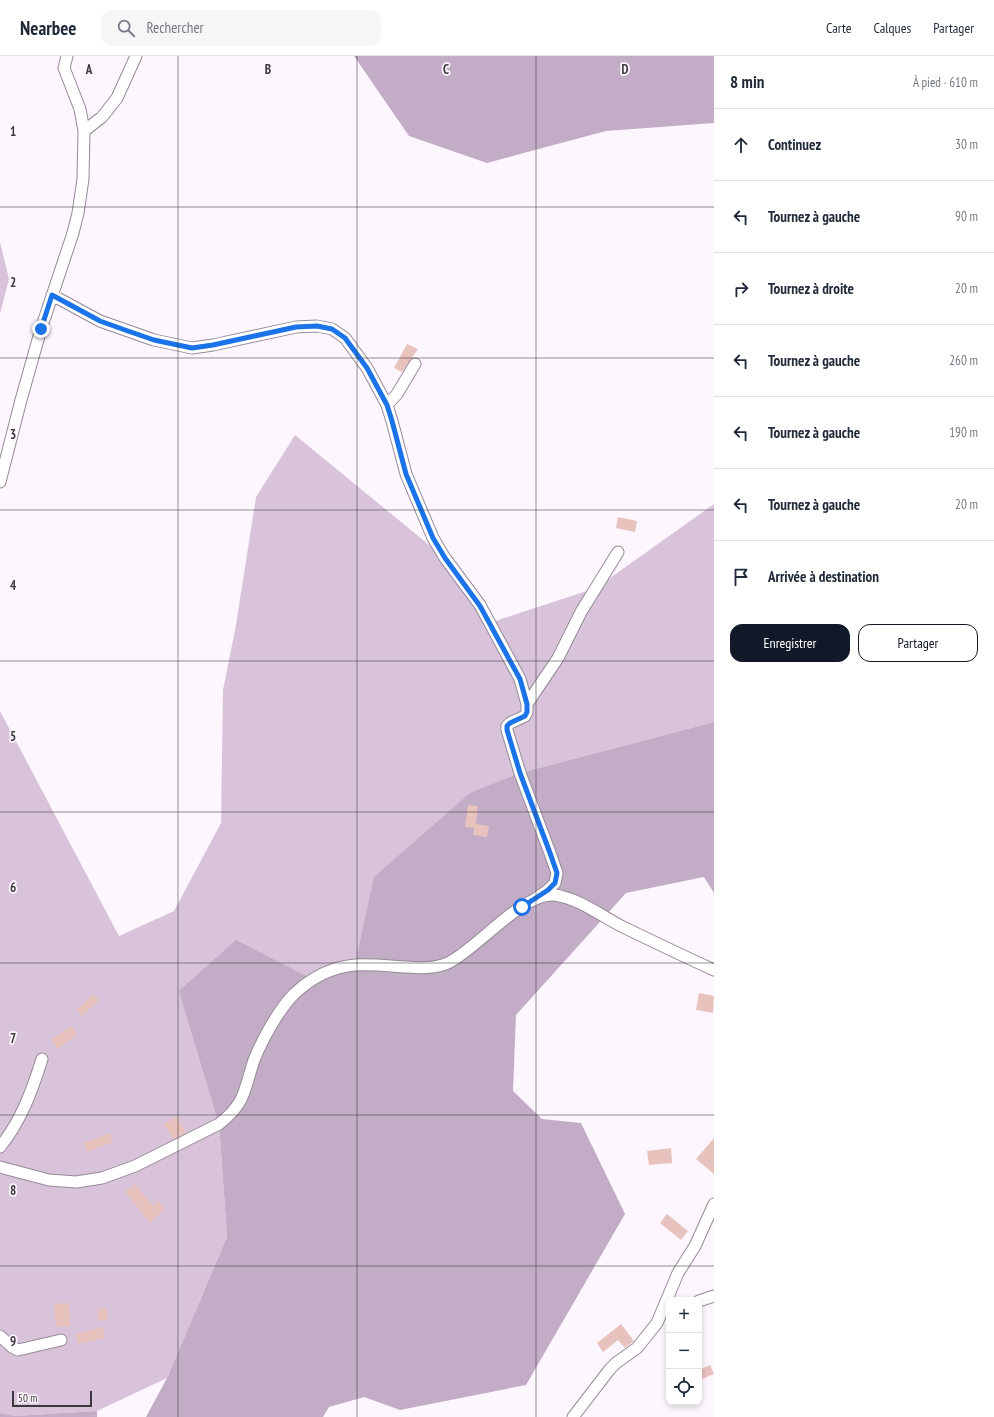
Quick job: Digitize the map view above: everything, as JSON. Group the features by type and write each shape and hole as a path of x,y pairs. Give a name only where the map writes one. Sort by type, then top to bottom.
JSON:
{"street":[{"path":"0,482 10,438 52,295 73,234 78,213 82,180 84,131 80,109 64,68 67,56"},
{"path":"84,131 102,117 117,98 136,56"},
{"path":"0,1167 49,1180 76,1182 102,1178 135,1166 219,1124 229,1116 244,1096 255,1060 269,1030 294,995 312,979 332,970 355,965 428,968 448,963 522,907 548,890 555,883 557,873 520,773 507,730 507,726 510,723 525,716 527,712 527,704 520,679 480,606 445,558 433,538 406,474 387,405 367,368 345,338 332,329 317,326 296,327 213,345 192,348 154,340 106,323 52,295"},
{"path":"387,405 398,394 415,364"},
{"path":"527,704 558,658 581,612 618,552"},
{"path":"534,899 552,895 567,898 586,906 667,949 714,970"},
{"path":"0,1147 19,1120 32,1090 42,1059"},
{"path":"573,1417 613,1366 641,1344 665,1314 678,1273 695,1246 714,1204"},
{"path":"702,1300 714,1296"},
{"path":"0,1336 12,1347 18,1350 61,1340"}],"shaded area":[{"path":"354,56 714,56 714,123 606,131 487,163 409,136"},
{"path":"0,242 9,279 0,314"},
{"path":"295,435 445,558 489,623 596,588 714,504 714,722 520,773 219,1124 227,1237 167,1378 97,1411 15,1416 0,1413 0,711 119,936 174,911 221,823 223,690 236,625 256,497"},
{"path":"714,722 714,893 704,877 626,893 516,1015 513,1091 542,1119 581,1123 625,1214 526,1385 400,1410 364,1397 329,1407 323,1417 146,1417 167,1378 227,1237 219,1124 179,991 236,940 312,979 355,965 374,877 470,793 520,773"},
{"path":"97,1411 97,1417 0,1417 0,1413 15,1416"}],"building":[{"path":"407,344 418,349 402,372 394,368"},
{"path":"618,517 637,521 635,532 616,528"},
{"path":"468,805 478,806 476,824 489,826 487,837 473,835 474,828 465,827"},
{"path":"699,993 714,996 713,1013 696,1010"},
{"path":"93,994 99,1000 82,1016 77,1010"},
{"path":"71,1026 77,1034 58,1049 51,1040"},
{"path":"177,1117 186,1133 173,1139 164,1124"},
{"path":"110,1133 113,1142 87,1152 84,1143"},
{"path":"714,1138 714,1174 696,1159"},
{"path":"671,1148 672,1163 649,1165 647,1151"},
{"path":"135,1184 153,1206 158,1201 166,1208 150,1223 125,1192"},
{"path":"667,1214 688,1231 681,1240 660,1223"},
{"path":"69,1303 70,1326 56,1327 54,1304"},
{"path":"106,1308 108,1320 98,1321 97,1309"},
{"path":"621,1324 634,1341 625,1348 618,1340 603,1352 597,1343"},
{"path":"103,1327 105,1338 78,1344 75,1334"},
{"path":"710,1365 714,1374 702,1379 702,1369"}],"route":[{"path":"41,329 52,295 100,321 154,340 192,348 213,345 296,327 317,326 332,329 345,338 367,368 387,405 406,474 433,538 445,558 480,606 520,679 527,704 527,712 525,716 510,723 507,726 507,730 520,773 557,873 555,883 548,890 522,907"}]}
